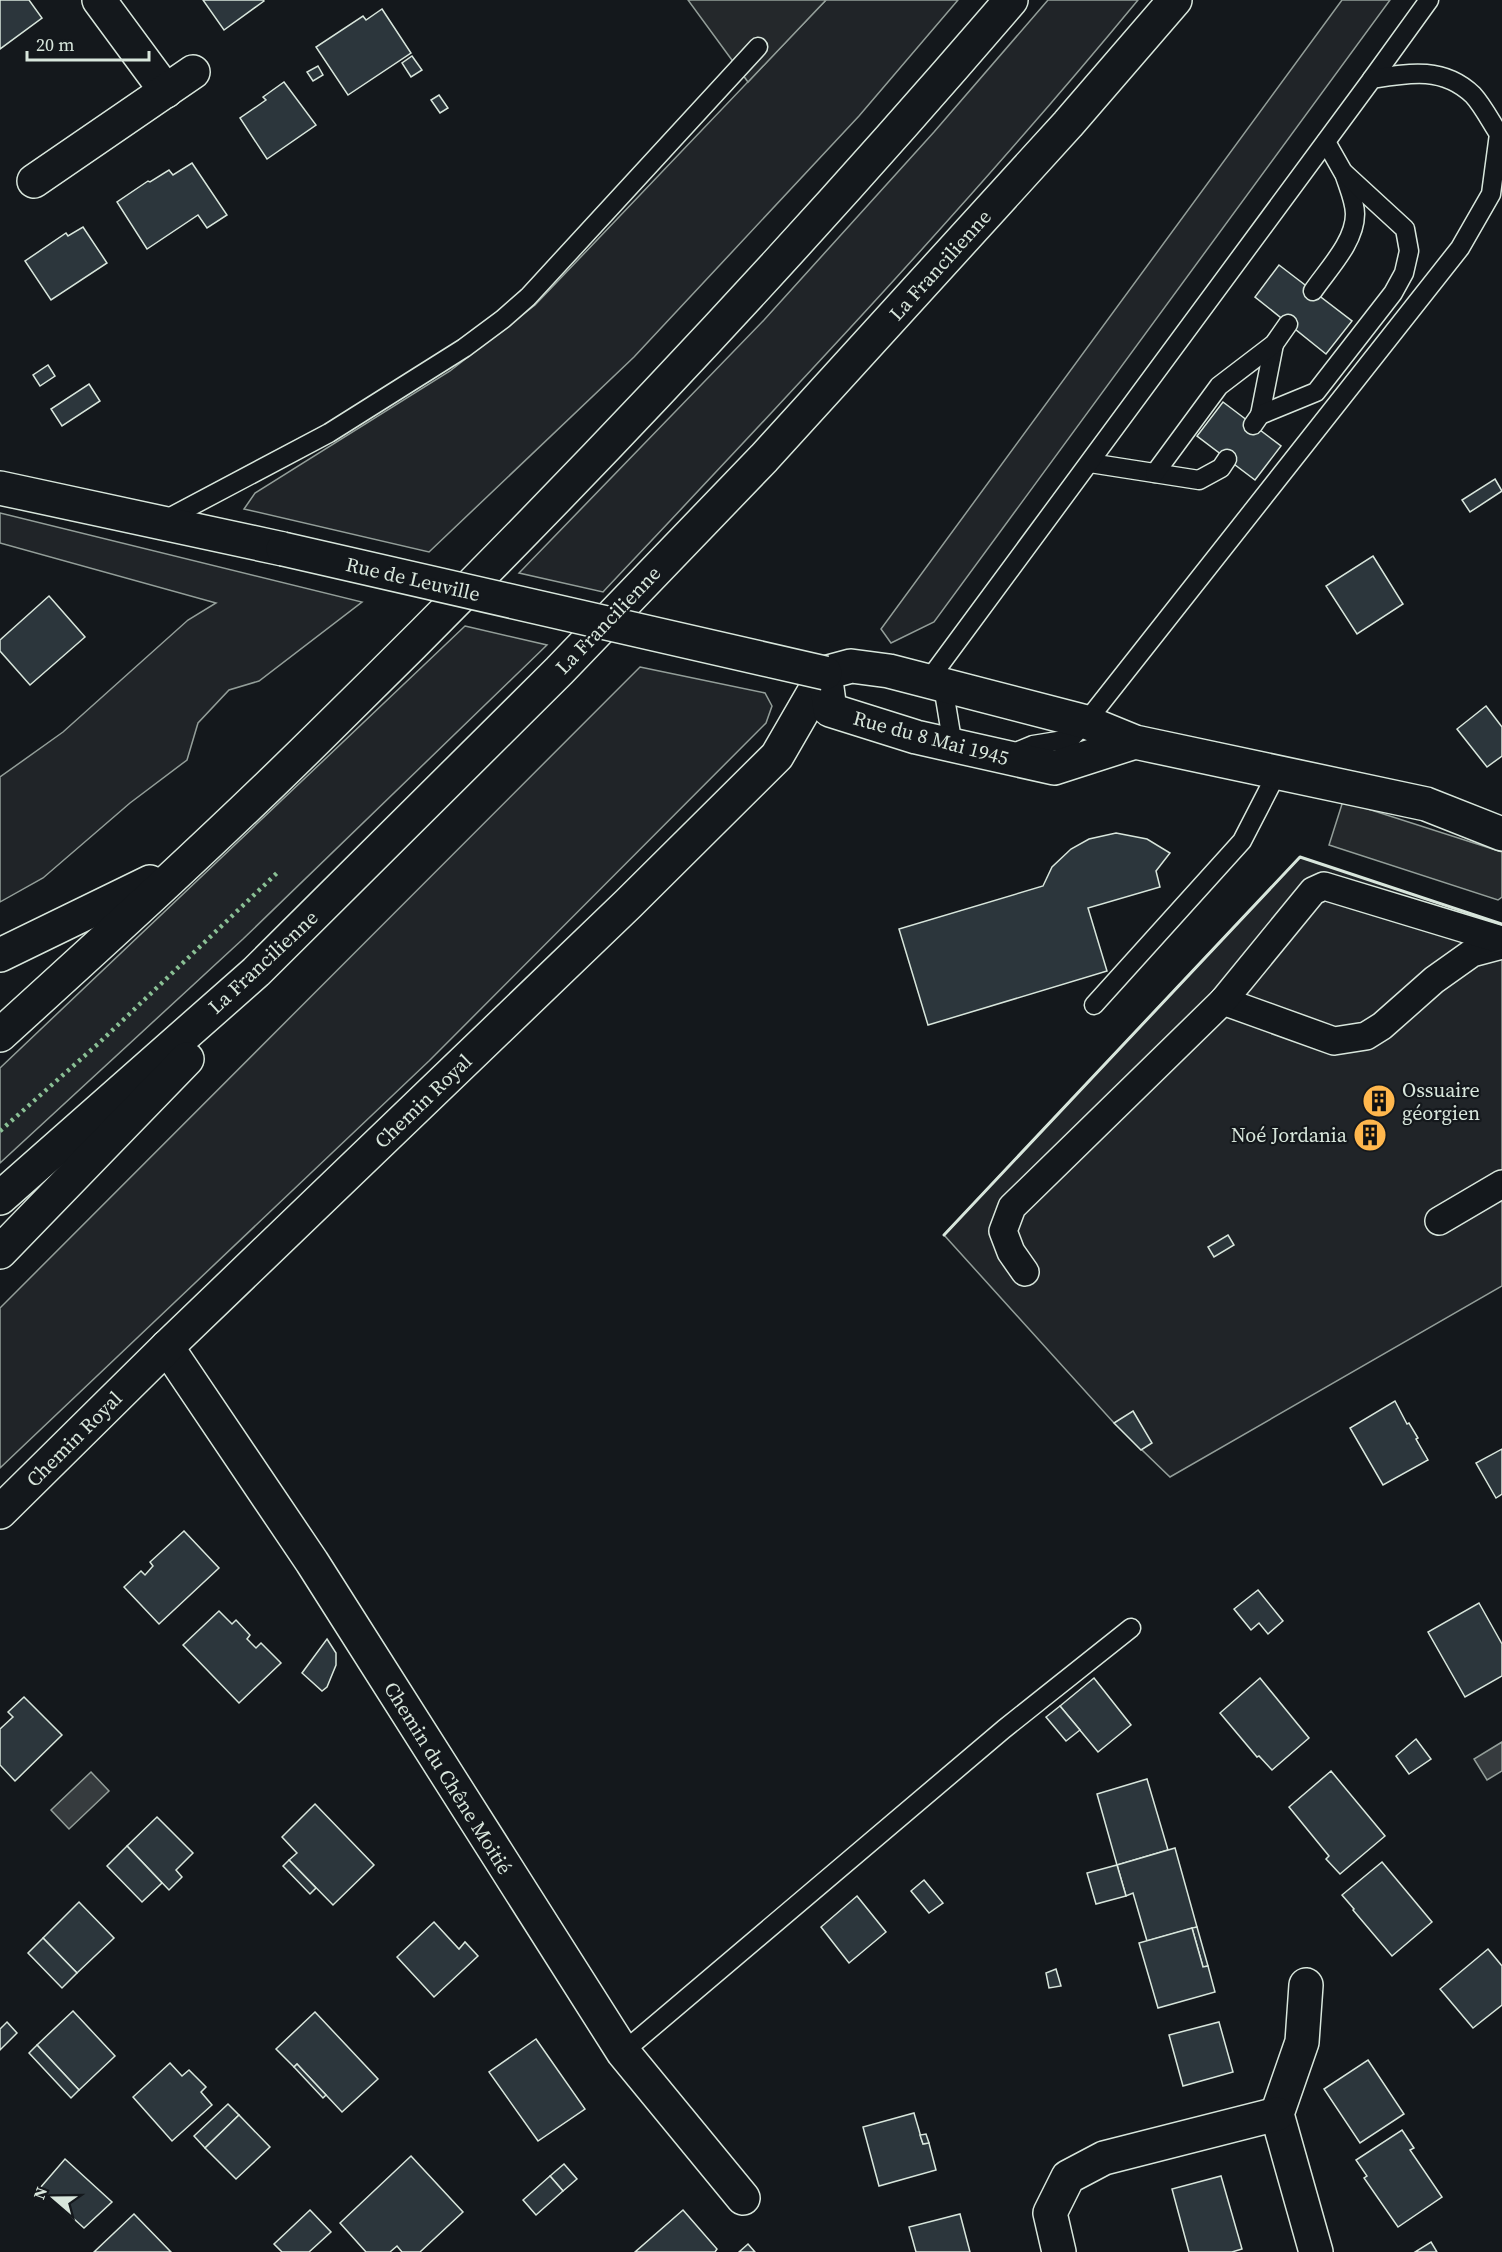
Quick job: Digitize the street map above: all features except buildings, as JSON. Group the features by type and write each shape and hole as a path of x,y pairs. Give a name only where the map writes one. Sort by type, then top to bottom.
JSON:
{"main road":[{"path":"99,0 166,91"},
{"path":"0,1035 322,735 446,611 674,374 840,194 1011,0"},
{"name":"La Francilienne","path":"0,1198 256,972 558,671 764,458 1068,124 1175,0"},
{"path":"34,182 193,72"},
{"name":"Rue de Leuville","path":"0,488 283,549 825,673"},
{"path":"825,673 850,666 888,671 1086,722 1135,742 1426,804 1502,834"},
{"name":"Rue du 8 Mai 1945","path":"825,673 830,710 883,728 1001,758 1054,768 1135,742"},
{"name":"Chemin Royal","path":"0,1512 167,1347 628,904 777,756 825,673"},
{"path":"0,955 181,867"},
{"path":"0,1252 195,1050 256,972"},
{"name":"Chemin du Chêne Moitié","path":"167,1347 318,1572 622,2052 743,2198"},
{"path":"1306,1985 1302,2042 1277,2114 1316,2252"},
{"path":"1059,2252 1050,2213 1068,2177 1104,2158 1277,2114"}],"street":[{"path":"1025,1272 1011,1252 1003,1231 1012,1208 1222,1001 1313,891 1324,886 1502,940"},
{"path":"1222,1001 1334,1041 1366,1036 1382,1026 1434,980 1472,953 1502,945"},
{"path":"1439,1221 1502,1184"}],"lane":[{"path":"953,746 943,686 936,670 1429,0"},
{"path":"160,522 329,433 464,348 503,319 528,297 758,47"},
{"path":"1001,758 1033,745 1070,740 1086,722 1460,248 1491,194 1501,127 1473,96 1447,77 1413,72 1372,79"},
{"path":"1313,291 1346,244 1356,215 1343,172 1326,142"},
{"path":"1274,344 1256,420 1316,392 1393,293 1404,273 1410,251 1405,229 1343,172"},
{"path":"1155,473 1219,386 1274,344 1288,324"},
{"path":"1090,463 1199,480 1221,468 1227,459"},
{"path":"1094,1005 1242,841 1277,773"},
{"path":"622,2052 1004,1729 1131,1628"}],"shaded area":[{"path":"688,0 826,0 748,82"},
{"path":"826,0 958,0 859,116 634,357 429,552 244,509 255,493 450,371 535,305"},
{"path":"1048,0 1138,0 943,226 603,592 519,573 764,320 934,132"},
{"path":"1342,0 1390,0 934,622 891,643 881,629"},
{"path":"0,513 362,602 259,681 229,690 198,723 187,760 130,803 43,878 0,902 0,777 63,732 188,620 216,603 0,543"},
{"path":"465,626 547,645 243,939 0,1163 0,1068"},
{"path":"640,667 765,693 772,706 766,723 429,1061 0,1468 0,1308"},
{"path":"1343,801 1502,852 1502,897 1498,900 1329,845"},
{"path":"1300,857 1502,924 1502,1286 1170,1477 1114,1423 944,1235"},
{"path":"1502,1742 1502,1771 1487,1780 1474,1759"},
{"path":"91,1772 109,1791 69,1829 51,1810"}],"hedge":[{"path":"0,1131 99,1043 277,873"}],"wall":[{"path":"944,1235 1300,857 1502,924"}],"place":[{"name":"Ossuaire géorgien","path":"1379,1101"},
{"name":"Noé Jordania","path":"1370,1135"}]}
